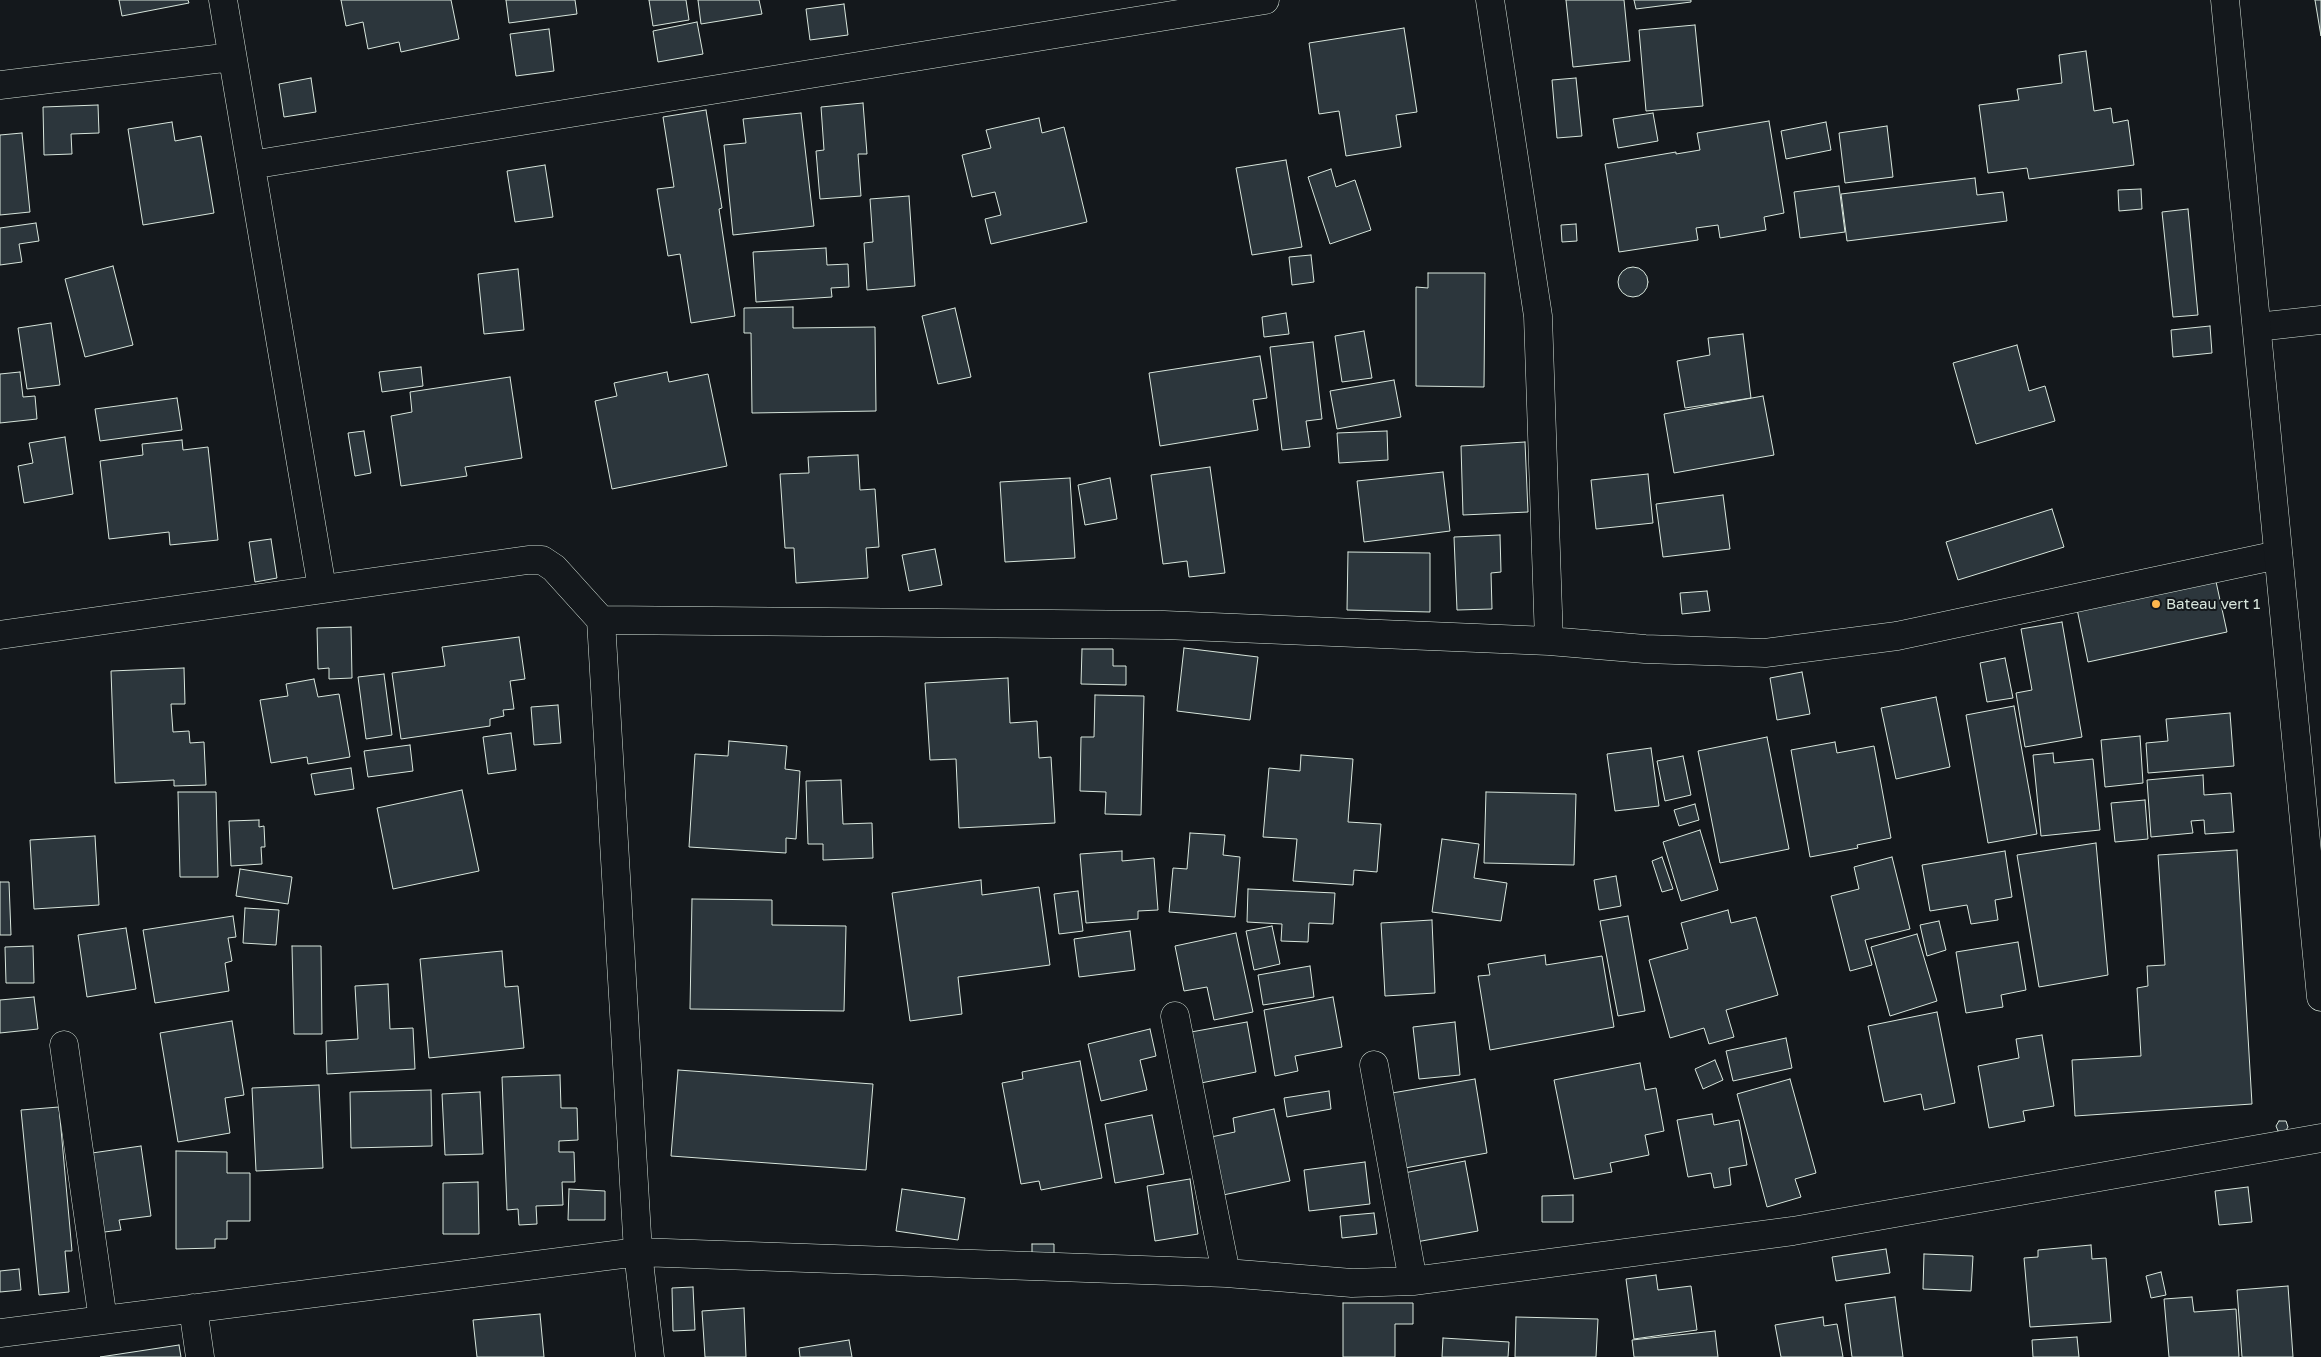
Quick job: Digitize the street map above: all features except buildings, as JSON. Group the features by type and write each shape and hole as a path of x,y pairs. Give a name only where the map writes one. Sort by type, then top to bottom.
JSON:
{"street":[{"path":"223,0 322,588"},
{"path":"251,165 1265,0"},
{"path":"1490,0 1538,316 1549,641"},
{"path":"2225,0 2321,997"},
{"path":"0,85 232,56"},
{"path":"2257,327 2321,320"},
{"path":"601,620 1164,625 1549,641 1645,649 1765,653 1897,636 2278,555"},
{"path":"0,635 528,560 542,560 554,568 601,620 638,1252 650,1357"},
{"path":"1175,1016 1226,1273"},
{"path":"64,1045 103,1320"},
{"path":"1374,1065 1413,1281"},
{"path":"0,1333 638,1252 1226,1273 1352,1283 1413,1281 1793,1230 2321,1138"},
{"path":"193,1308 200,1357"}],"place":[{"name":"Bateau vert 1","path":"2156,604"}]}
